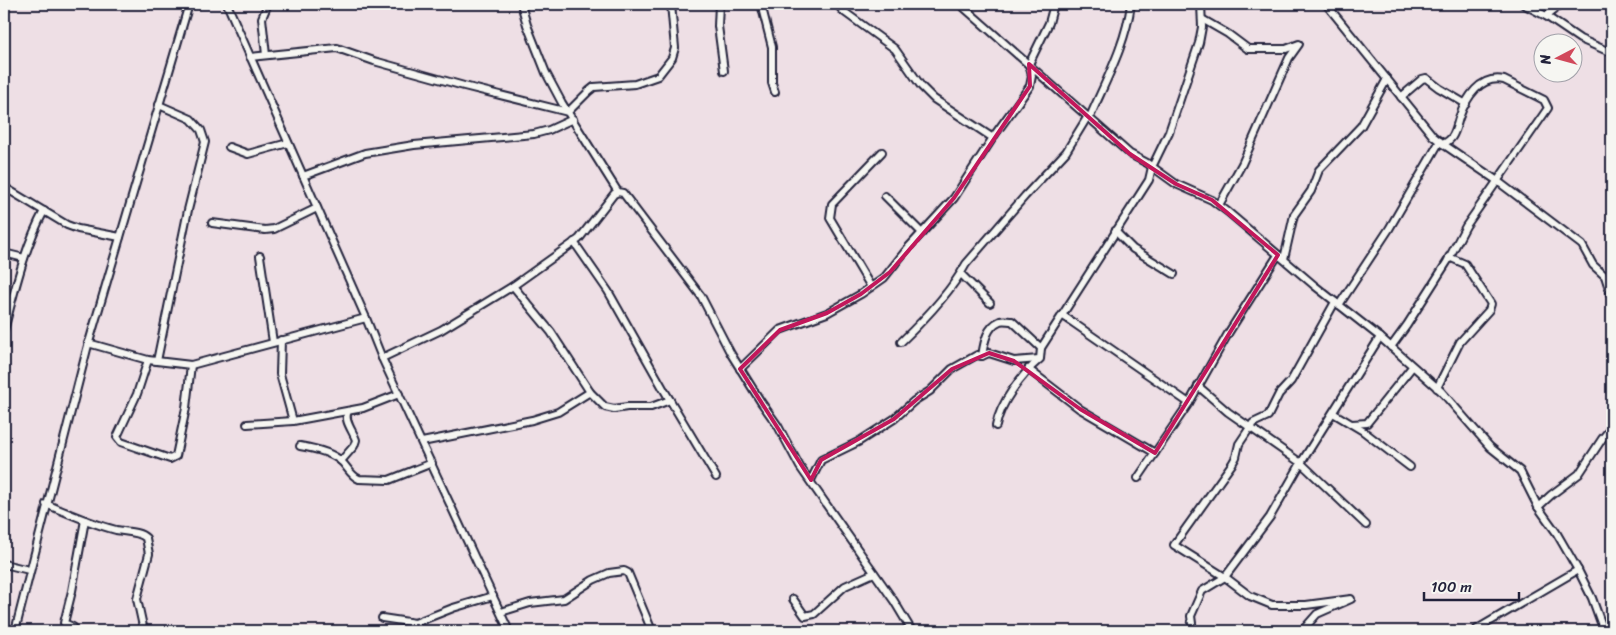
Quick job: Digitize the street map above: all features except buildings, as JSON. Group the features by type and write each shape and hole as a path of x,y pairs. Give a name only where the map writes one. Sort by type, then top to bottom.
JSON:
{"street":[{"path":"15,631 88,343 189,4"},
{"path":"227,4 382,358 509,631"},
{"path":"231,12 234,4"},
{"path":"266,55 262,18 268,4"},
{"path":"521,4 527,25 546,73 568,112 618,192 623,193 701,296 740,369 760,402 778,426 800,467 894,601 912,631"},
{"path":"568,112 594,87 635,84 658,76 672,58 675,48 671,4"},
{"path":"719,4 718,26 724,71"},
{"path":"761,4 772,46 772,83 775,92"},
{"path":"837,4 843,11 895,49 921,86 934,99 993,138"},
{"path":"960,4 1130,154 1176,184 1219,205 1337,304 1380,337 1437,388 1490,447 1520,471 1538,507 1556,532 1578,570 1592,598 1604,631"},
{"path":"967,11 969,4"},
{"path":"740,369 780,330 827,313 861,294 890,272 907,249 954,198 1030,86 1032,76 1029,64 1049,23 1054,4"},
{"path":"900,342 921,323 961,274 966,264 1074,141 1089,116 1118,55 1128,24 1131,4"},
{"path":"996,426 998,413 1028,369 1040,359 1041,348 1149,180 1152,167 1172,123 1199,43 1202,19 1201,4"},
{"path":"1326,4 1425,127 1441,143 1498,182 1582,245 1593,265 1605,276 1612,298"},
{"path":"1523,4 1546,16 1580,39 1612,53"},
{"path":"1546,16 1561,4"},
{"path":"1202,19 1228,34 1248,49 1286,49 1299,44 1289,58 1242,164 1219,205"},
{"path":"250,57 337,48 374,61 464,86 568,112"},
{"path":"1401,97 1426,78 1466,104"},
{"path":"1138,478 1189,403 1229,332 1281,257 1294,215 1308,196 1319,170 1361,126 1387,79"},
{"path":"1302,631 1317,614 1351,599 1306,605 1272,606 1250,596 1225,577 1174,545 1232,464 1239,444 1250,427 1257,420 1271,413 1279,394 1291,381 1337,304 1389,229 1441,143 1453,136 1466,104 1479,84 1498,79 1510,82 1544,100 1548,108 1466,226 1407,325 1391,347"},
{"path":"157,361 204,142 202,130 191,119 159,105"},
{"path":"303,176 365,153 414,145 534,134 549,130 573,119"},
{"path":"229,147 248,154 288,143"},
{"path":"871,287 830,218 832,204 836,198 882,152"},
{"path":"4,187 67,225 120,237"},
{"path":"382,358 441,330 514,286 574,242 614,194 618,192"},
{"path":"886,196 922,233"},
{"path":"212,223 265,230 274,229 317,208"},
{"path":"4,330 24,258 44,211"},
{"path":"1115,231 1133,249 1174,274"},
{"path":"574,242 608,290 716,477"},
{"path":"4,253 24,258"},
{"path":"260,256 273,342"},
{"path":"1437,388 1460,342 1489,310 1491,304 1465,264 1449,256"},
{"path":"961,274 990,303"},
{"path":"514,286 551,332 590,392 604,407 614,409 651,407 670,400"},
{"path":"1062,315 1189,403"},
{"path":"88,343 148,360 191,365 366,318"},
{"path":"982,356 984,339 1000,321 1012,321 1041,348"},
{"path":"1193,631 1191,616 1202,591 1225,577 1270,517 1380,337"},
{"path":"281,340 280,374 293,421"},
{"path":"810,480 821,460 858,442 894,418 914,400 930,391 952,369 977,355 982,356 989,353 1014,361 1040,359"},
{"path":"148,360 137,394 116,437 121,442 170,459 176,456 186,408 191,365"},
{"path":"1351,424 1367,423 1412,367"},
{"path":"1028,369 1080,409 1155,453"},
{"path":"1198,386 1228,412 1302,463 1366,525"},
{"path":"422,442 532,420 558,412 590,392"},
{"path":"247,424 293,421 372,406 399,394"},
{"path":"341,461 354,446 356,440 346,419 348,410"},
{"path":"1333,413 1410,467"},
{"path":"1538,507 1579,474 1602,439 1612,428"},
{"path":"300,446 314,448 341,461 355,478 389,480 432,463"},
{"path":"46,504 85,520 138,534 146,538 149,554 137,599 144,631"},
{"path":"74,631 73,627 64,623 85,520"},
{"path":"4,564 29,570"},
{"path":"1477,630 1578,570"},
{"path":"501,612 530,603 564,599 593,580 609,573 624,571 628,573 652,631"},
{"path":"794,599 805,616 809,616 814,614 845,586 874,573"},
{"path":"382,618 415,623 493,596"},
{"path":"415,623 415,631"}],"highlighted area":[{"path":"1029,64 1130,154 1176,184 1212,200 1278,255 1155,453 1080,409 1014,361 989,353 952,369 894,419 821,460 811,480 740,369 780,330 827,313 861,294 890,272 954,198 1030,86"}]}
